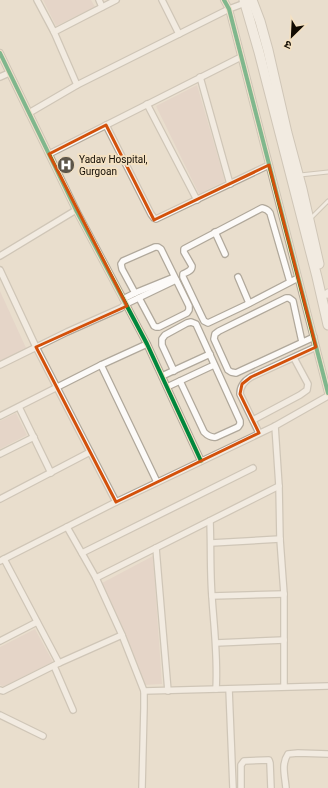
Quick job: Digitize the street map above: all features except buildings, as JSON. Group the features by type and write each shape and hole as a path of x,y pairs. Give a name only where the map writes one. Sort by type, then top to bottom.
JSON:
{"highway":[{"path":"247,1 260,21 268,50 287,134 294,175 328,325"},
{"path":"247,1 259,52 294,175 309,220 328,295"},
{"path":"259,52 268,50"}],"street":[{"path":"37,0 54,32 77,85"},
{"path":"99,0 102,7"},
{"path":"54,32 116,0"},
{"path":"162,0 179,34"},
{"path":"224,0 229,9 328,393"},
{"path":"29,113 77,85 247,1"},
{"path":"0,54 76,210 147,344 201,461"},
{"path":"49,154 241,57"},
{"path":"0,77 9,73"},
{"path":"200,78 230,184"},
{"path":"147,104 197,200"},
{"path":"106,125 154,218 156,219 269,166"},
{"path":"290,282 270,213 262,208 184,249 192,268 183,274 183,277 206,323 210,323 298,278"},
{"path":"0,256 76,210"},
{"path":"215,232 225,254"},
{"path":"158,247 189,306 189,310 187,313 159,327 156,327 154,326 137,295 122,269 121,264 123,261 158,247"},
{"path":"0,270 36,347 116,502"},
{"path":"238,276 249,303"},
{"path":"0,365 67,332 121,308 124,302 175,278"},
{"path":"302,342 293,301 289,298 286,298 218,331 215,334 214,339 228,370 233,373 314,337"},
{"path":"174,371 162,345 162,339 165,335 187,323 191,322 196,324 240,421 238,427 216,437 212,438 206,435 180,381"},
{"path":"0,416 101,365 147,344"},
{"path":"259,433 240,394 242,384 251,377 316,347"},
{"path":"162,376 210,354"},
{"path":"253,420 307,390 308,384 294,358"},
{"path":"101,365 157,482"},
{"path":"167,387 214,365"},
{"path":"73,710 57,665 37,622 2,560 116,502 275,426 328,396"},
{"path":"19,407 51,473"},
{"path":"275,426 284,594 284,686"},
{"path":"0,454 34,437"},
{"path":"0,499 90,452"},
{"path":"82,553 253,468"},
{"path":"96,578 279,486"},
{"path":"210,520 212,596 216,643 216,689"},
{"path":"67,527 96,578 122,635 144,691 142,788"},
{"path":"211,543 280,539"},
{"path":"156,548 168,691"},
{"path":"212,596 284,594"},
{"path":"0,641 37,622"},
{"path":"0,690 3,691 122,635"},
{"path":"216,643 284,640"},
{"path":"144,691 328,686"},
{"path":"229,689 233,788"},
{"path":"0,715 43,736"},
{"path":"286,788 284,764 288,754 328,754"},
{"path":"241,788 241,765 244,761 269,760 271,788"}],"lane":[{"path":"294,175 328,172"},
{"path":"309,220 328,201"}],"highlighted area":[{"path":"106,125 154,220 269,165 316,347 251,377 242,384 240,394 259,433 116,502 36,347 127,306 49,154"}],"shaded area":[{"path":"43,0 91,0 95,7 56,26"},
{"path":"197,85 225,181 199,194 156,106"},
{"path":"0,291 27,350 0,363"},
{"path":"16,413 27,435 0,449 0,421"},
{"path":"153,556 162,684 144,685 131,649 102,583"},
{"path":"35,629 53,662 4,687 0,685 0,647"}],"cycle path":[{"path":"224,0 229,9 328,393"},
{"path":"0,53 76,210 147,344 201,461"}],"place":[{"name":"Yadav Hospital, Gurgoan","path":"66,165"}]}
